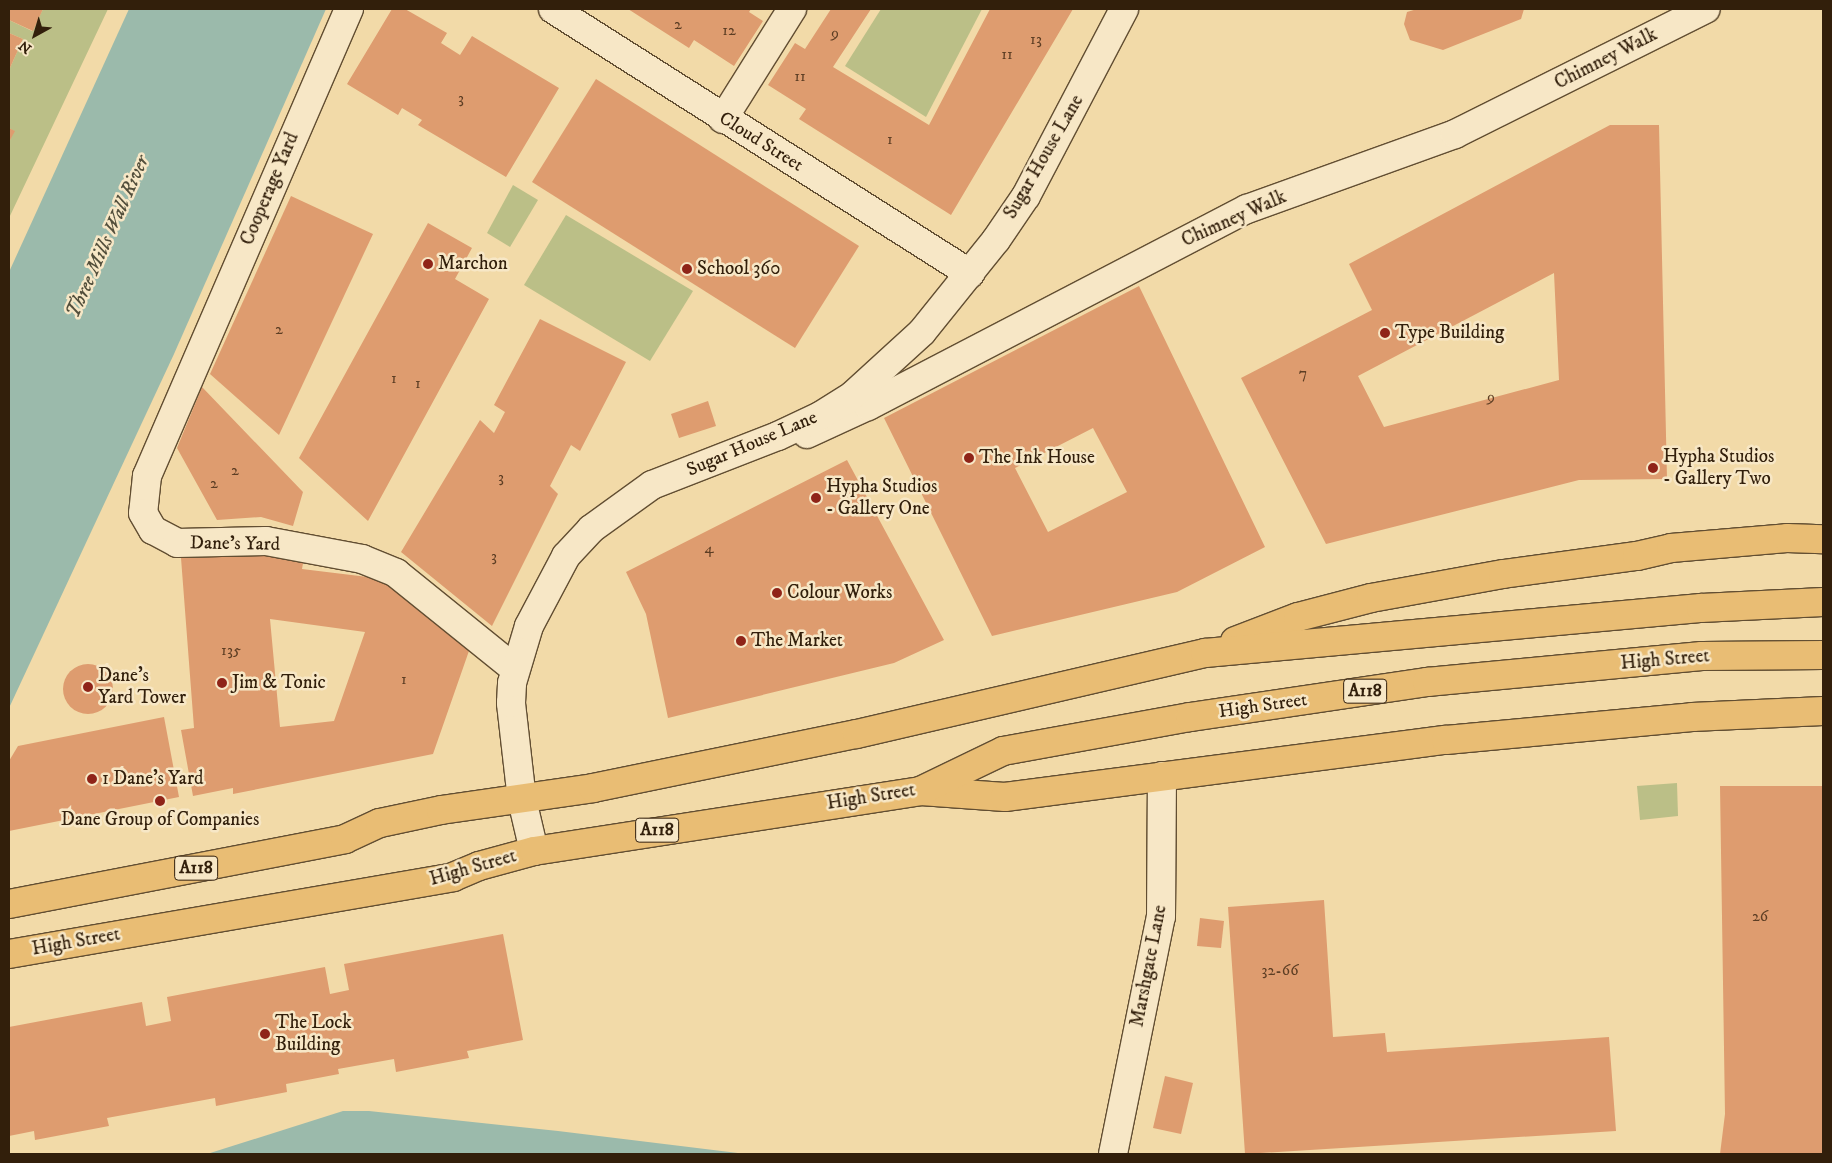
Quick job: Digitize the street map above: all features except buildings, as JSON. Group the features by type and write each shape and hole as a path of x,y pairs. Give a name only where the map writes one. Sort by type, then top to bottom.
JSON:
{"main road":[{"name":"A118","path":"9,904 345,839 380,822 441,810 522,800 847,736 1205,652 1298,617 1371,598 1465,580 1637,556 1671,548 1787,538 1823,539"},
{"name":"A118","path":"1205,652 1701,608 1823,602"},
{"name":"High Street","path":"9,954 453,878 479,866 534,851 920,791 1003,751 1190,717 1427,682 1702,656 1823,655"},
{"name":"A118","path":"920,791 1005,797 1455,739 1692,716 1823,711"}],"street":[{"name":"Cooperage Yard","path":"193,370 348,9"},
{"name":"Cloud Street","path":"553,9 723,119 970,274"},
{"path":"723,119 792,9"},
{"name":"Sugar House Lane","path":"534,851 522,800 511,703 515,669 529,626 549,584 566,556 591,529 652,485 778,436 820,416 853,395 922,332 970,274 1026,196 1124,9"},
{"name":"Chimney Walk","path":"778,436 782,446 856,412 1247,209 1455,134 1706,9"},
{"name":"Dane's Yard","path":"193,370 147,476 143,513 153,530 177,542 266,541 362,559 396,573 515,669"},
{"name":"Marshgate Lane","path":"1114,1154 1161,917 1162,776"}],"green space":[{"path":"43,9 108,9 9,218 9,142 14,131 9,128 9,70 23,39 9,33 9,20 32,31"},
{"path":"881,9 982,9 926,117 845,66"},
{"path":"513,185 538,200 510,247 487,233"},
{"path":"566,215 693,291 650,361 524,285"},
{"path":"1677,783 1678,816 1640,820 1637,786"}],"water":[{"name":"Three Mills Wall River","path":"129,9 326,9 174,354 9,708 9,272"},
{"path":"343,1111 369,1111 558,1131 746,1154 207,1154"}],"place":[{"name":"Marchon","path":"428,264"},
{"name":"School 360","path":"687,269"},
{"name":"Type Building","path":"1385,333"},
{"name":"The Ink House","path":"969,458"},
{"name":"Hypha Studios - Gallery Two","path":"1653,468"},
{"name":"Hypha Studios - Gallery One","path":"816,498"},
{"name":"Colour Works","path":"777,593"},
{"name":"The Market","path":"741,641"},
{"name":"Jim & Tonic","path":"222,683"},
{"name":"Dane's Yard Tower","path":"88,687"},
{"name":"1 Dane's Yard","path":"92,779"},
{"name":"Dane Group of Companies","path":"160,801"},
{"name":"The Lock Building","path":"265,1034"}]}
